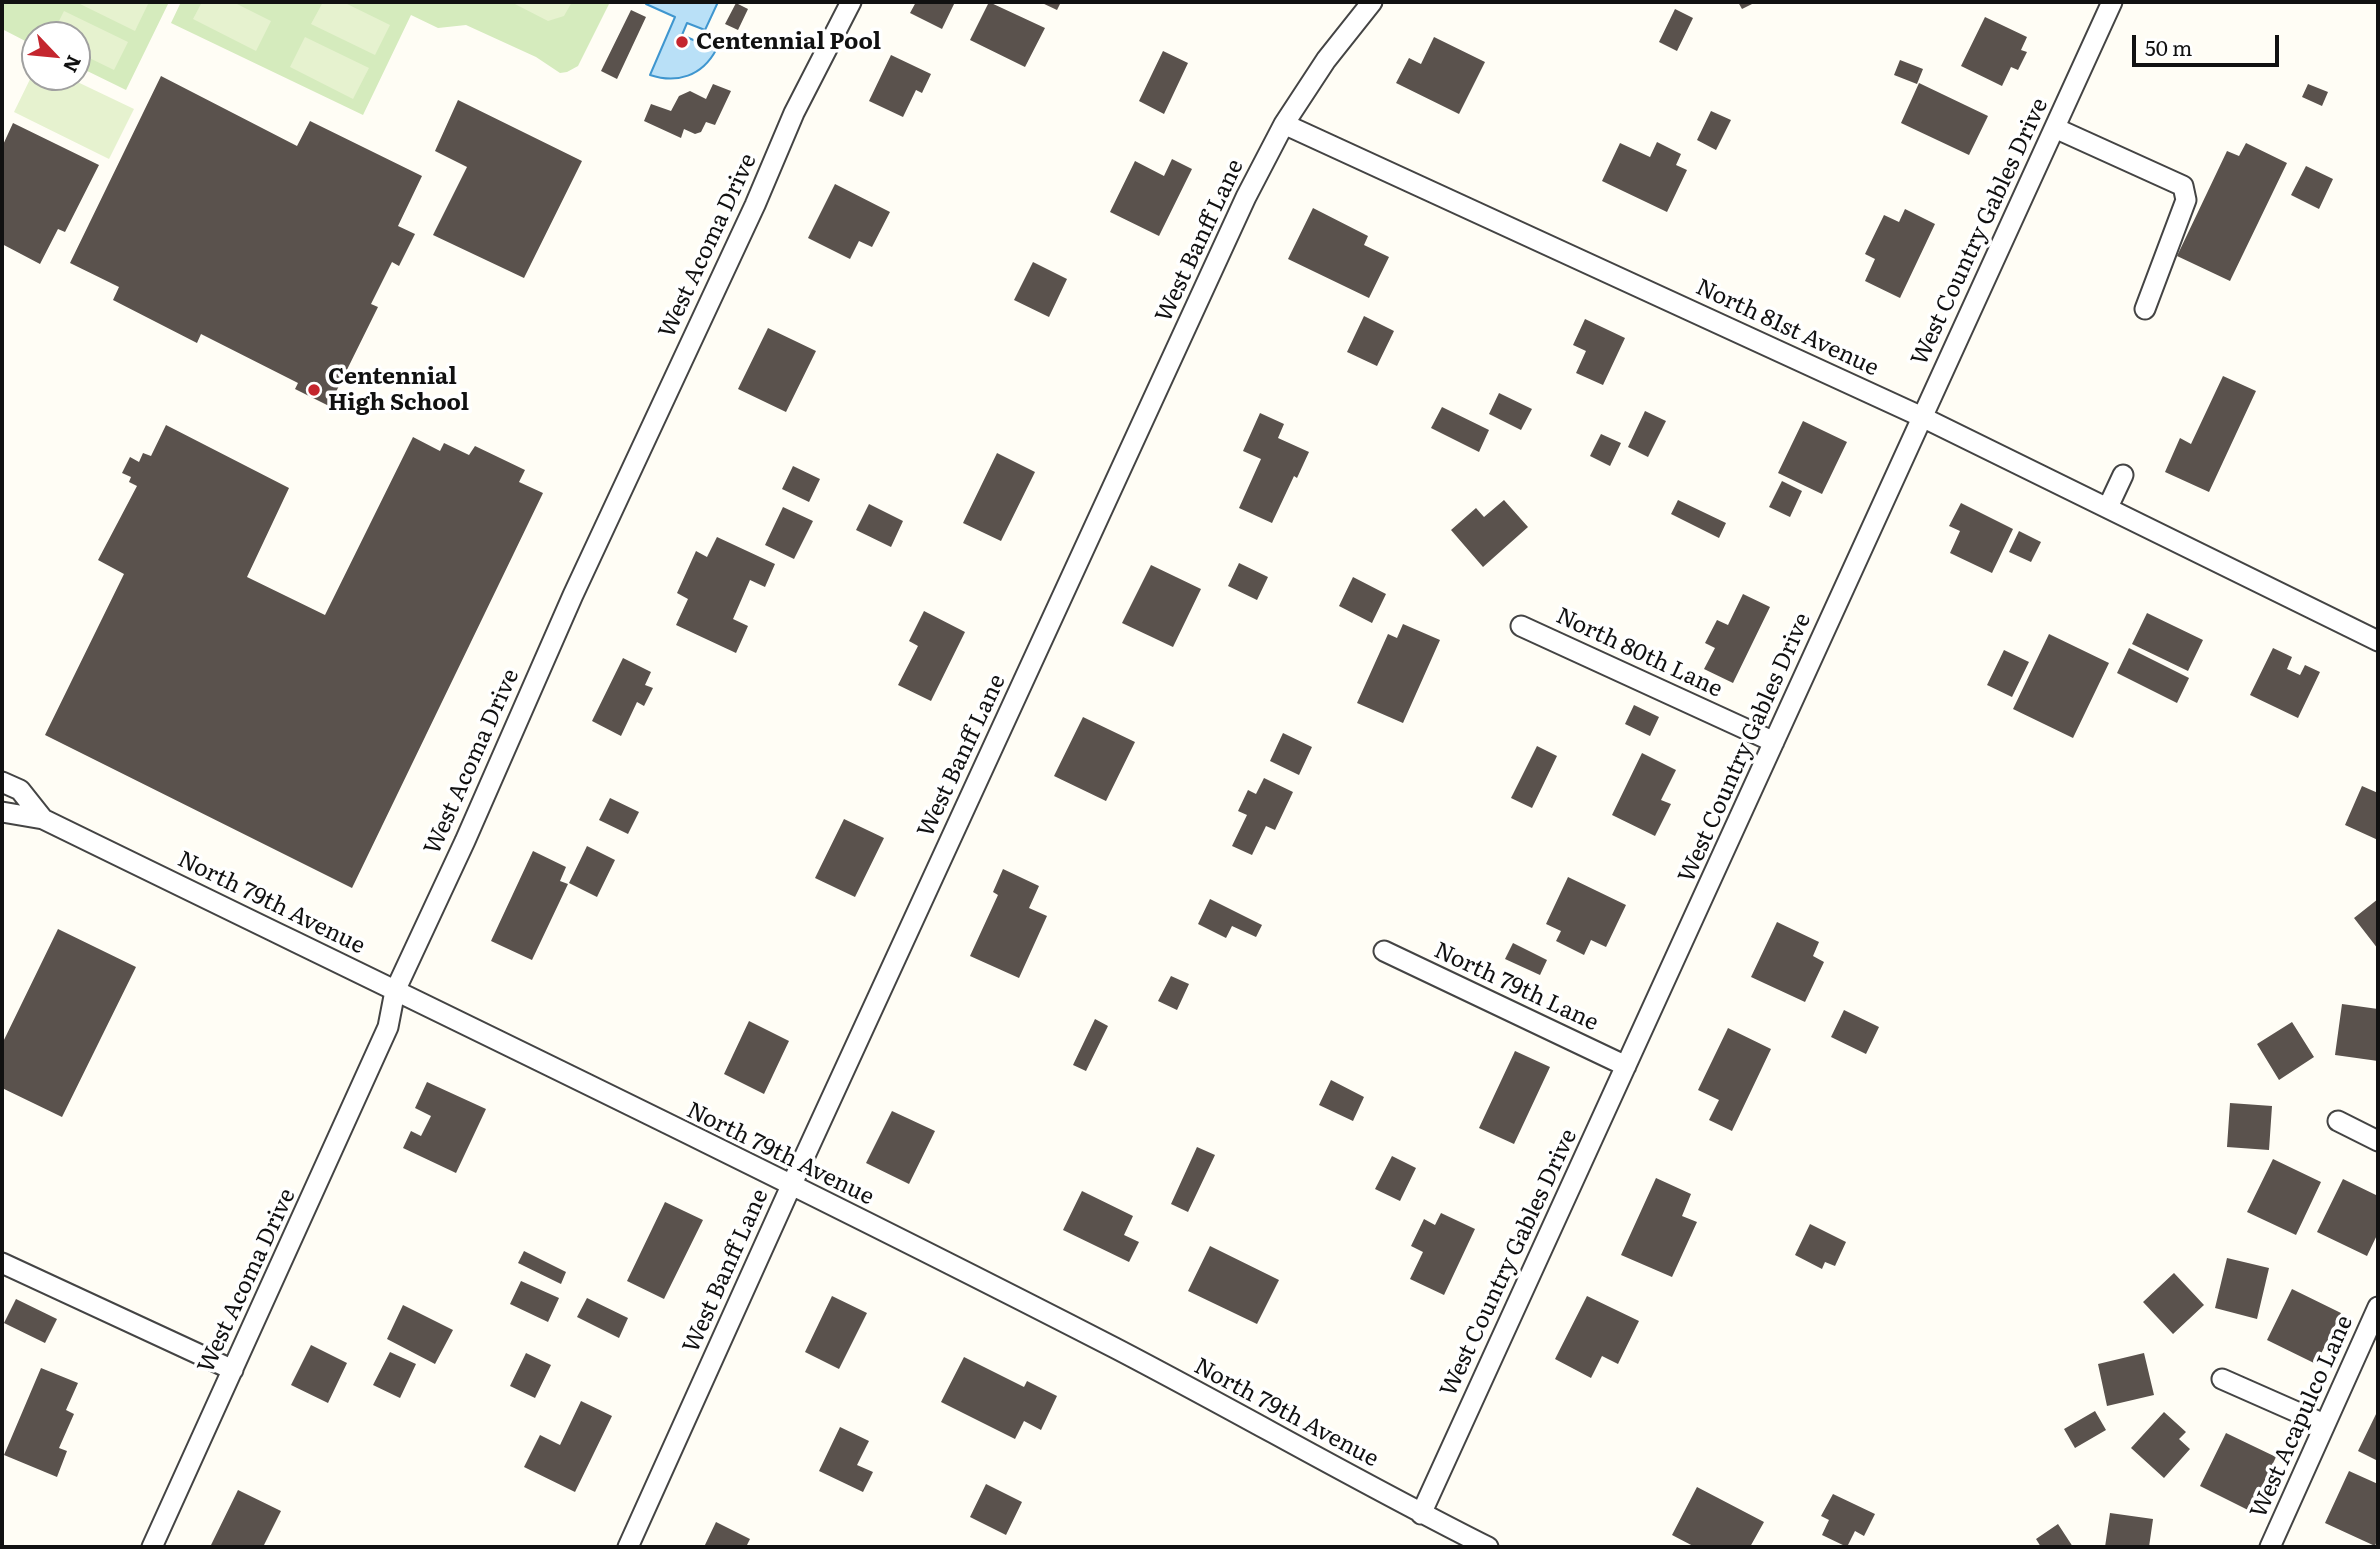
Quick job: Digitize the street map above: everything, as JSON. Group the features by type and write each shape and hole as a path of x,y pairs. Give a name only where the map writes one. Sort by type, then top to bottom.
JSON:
{"street":[{"name":"West Acoma Drive","path":"152,1547 388,1027 395,991 573,595 755,205 794,113 851,2"},
{"name":"West Banff Lane","path":"628,1547 1246,197 1284,124 1325,60 1371,2"},
{"name":"West Country Gables Drive","path":"1421,1514 2112,2"},
{"name":"North 81st Avenue","path":"1284,124 1923,417 2378,641"},
{"path":"2055,128 2183,186 2186,200 2145,309"},
{"path":"2108,507 2123,475"},
{"name":"North 80th Lane","path":"1521,626 1774,742"},
{"name":"North 79th Avenue","path":"2,782 19,790 43,819"},
{"name":"North 79th Avenue","path":"2,812 43,819 791,1186 1117,1349 1421,1514 1488,1547"},
{"name":"North 79th Lane","path":"1384,951 1626,1066"},
{"path":"2338,1121 2378,1140"},
{"path":"2,1263 233,1370"},
{"name":"West Acapulco Lane","path":"2270,1547 2378,1307"},
{"path":"2222,1379 2324,1424"}],"green space":[{"path":"2,2 169,2 126,90 91,73 91,21 21,21 21,39 2,29"},
{"path":"76,2 149,2 135,31"},
{"path":"181,2 610,2 578,66 560,73 536,57 466,25 438,28 411,15 363,115 171,23"},
{"path":"202,2 233,2 271,21 256,51 193,19"},
{"path":"323,2 343,2 390,25 375,55 311,24"},
{"path":"511,2 572,2 564,16 548,21"},
{"path":"64,11 85,21 59,21"},
{"path":"91,24 128,42 114,70 91,59"},
{"path":"305,37 369,68 353,99 290,67"},
{"path":"91,88 134,109 109,159 14,112 24,91 91,91"}],"water":[{"name":"Centennial Pool","path":"718,2 705,30 687,23 682,35 716,50 704,66 679,78 650,75 675,17 646,4"}],"building":[{"path":"916,2 955,2 942,29 910,13"},
{"path":"989,2 1045,28 1025,67 970,40"},
{"path":"1040,2 1061,2 1057,10"},
{"path":"1738,2 1756,2 1742,9"},
{"path":"736,3 748,9 738,30 725,24"},
{"path":"1675,9 1693,18 1677,51 1659,42"},
{"path":"631,10 646,17 617,79 601,71"},
{"path":"1985,17 2027,37 2021,50 2027,52 2018,70 2011,67 2002,86 1961,66"},
{"path":"1434,37 1485,62 1459,114 1396,83 1409,58 1421,64"},
{"path":"1163,51 1188,63 1164,114 1139,101"},
{"path":"891,55 931,74 922,93 916,90 903,117 869,101"},
{"path":"1900,60 1923,69 1917,84 1894,75"},
{"path":"161,76 297,146 310,121 422,176 398,226 415,234 399,266 392,262 371,304 378,307 329,406 295,389 298,383 201,334 197,343 113,300 119,287 70,263"},
{"path":"1919,83 1988,116 1969,155 1901,123"},
{"path":"713,84 731,91 715,125 706,122 701,132 695,134 684,129 681,138 644,121 651,104 671,111 679,96 690,91 706,99"},
{"path":"2308,84 2328,92 2322,106 2302,97"},
{"path":"458,100 582,161 524,278 433,235 467,167 435,151"},
{"path":"1711,111 1731,120 1716,150 1697,140"},
{"path":"13,123 99,165 65,232 58,229 40,264 2,244 2,147"},
{"path":"1657,142 1681,154 1676,165 1687,170 1667,212 1602,181 1620,143 1650,157"},
{"path":"2246,143 2287,163 2230,281 2177,256 2227,151 2239,156"},
{"path":"1172,159 1192,169 1159,236 1110,212 1135,161 1164,176"},
{"path":"2306,166 2333,179 2319,209 2291,195"},
{"path":"835,184 890,212 872,247 859,241 850,259 808,238"},
{"path":"1313,208 1368,236 1364,245 1389,257 1369,298 1288,259"},
{"path":"1905,209 1935,224 1900,298 1865,281 1875,259 1865,254 1884,215 1899,222"},
{"path":"1033,262 1067,279 1049,317 1014,300"},
{"path":"1364,316 1394,331 1377,366 1347,352"},
{"path":"1585,319 1625,338 1603,385 1576,373 1586,351 1573,345"},
{"path":"768,328 816,351 786,412 738,389"},
{"path":"2223,376 2256,391 2209,492 2165,472 2180,438 2191,444"},
{"path":"1499,393 1532,409 1521,430 1489,414"},
{"path":"1442,407 1489,430 1479,452 1431,428"},
{"path":"1645,411 1666,421 1648,457 1628,447"},
{"path":"1260,413 1284,424 1278,438 1309,452 1297,478 1294,476 1272,523 1239,508 1261,459 1243,451"},
{"path":"1803,421 1847,442 1822,494 1778,473"},
{"path":"166,425 289,488 247,577 325,615 413,437 440,451 444,443 469,455 475,446 525,470 519,482 543,493 352,888 45,735 124,574 98,560 137,486 129,482 131,477 122,473 130,457 139,462 143,453 151,456"},
{"path":"1601,434 1621,443 1610,466 1590,456"},
{"path":"997,453 1035,472 1001,541 963,523"},
{"path":"793,466 820,479 809,502 782,489"},
{"path":"1782,481 1802,491 1790,517 1769,507"},
{"path":"1504,500 1528,527 1483,567 1451,530 1476,508 1484,517"},
{"path":"1678,500 1726,523 1719,538 1671,514"},
{"path":"1961,503 2013,529 1992,573 1950,553 1960,531 1949,526"},
{"path":"869,504 903,521 891,547 856,530"},
{"path":"783,507 813,521 794,559 765,545"},
{"path":"2019,531 2041,542 2031,562 2009,552"},
{"path":"717,537 775,564 765,587 750,580 733,619 748,626 736,653 676,625 688,599 677,593 696,551 707,557"},
{"path":"1239,563 1268,577 1257,600 1228,586"},
{"path":"1151,565 1201,589 1173,647 1122,623"},
{"path":"1353,577 1386,594 1372,623 1339,606"},
{"path":"1743,594 1770,607 1733,683 1704,669 1715,648 1705,643 1717,620 1728,625"},
{"path":"924,611 965,632 931,701 898,685 918,646 909,641"},
{"path":"2147,613 2203,640 2188,671 2132,644"},
{"path":"1403,624 1440,640 1403,723 1357,703 1388,634 1397,638"},
{"path":"2049,634 2109,663 2073,738 2013,709"},
{"path":"2129,648 2189,678 2177,703 2117,673"},
{"path":"2273,648 2292,657 2287,669 2300,675 2305,665 2320,672 2298,718 2250,695"},
{"path":"2004,650 2029,662 2012,697 1987,685"},
{"path":"623,658 651,672 645,685 653,688 644,706 637,702 621,736 592,721"},
{"path":"1634,705 1659,717 1650,736 1625,724"},
{"path":"1083,717 1135,742 1106,801 1054,776"},
{"path":"1283,733 1312,747 1299,775 1270,761"},
{"path":"1537,746 1557,756 1532,808 1511,798"},
{"path":"1642,753 1676,770 1661,800 1671,804 1655,836 1612,815"},
{"path":"1264,778 1293,792 1275,830 1266,826 1252,855 1232,846 1247,815 1238,811 1248,790 1256,794"},
{"path":"2362,786 2378,793 2378,840 2345,825"},
{"path":"610,798 639,812 628,834 599,820"},
{"path":"844,819 884,838 855,897 815,878"},
{"path":"587,846 615,860 597,897 569,883"},
{"path":"533,851 566,867 560,881 568,884 532,960 491,941"},
{"path":"1003,869 1039,886 1029,908 1047,916 1019,978 970,956 998,895 993,892"},
{"path":"1568,877 1626,905 1606,947 1591,940 1584,955 1556,941 1561,931 1546,924"},
{"path":"1210,899 1262,925 1256,937 1232,926 1226,938 1198,924"},
{"path":"2378,899 2378,949 2354,918"},
{"path":"1777,922 1819,942 1813,956 1824,962 1805,1002 1751,977"},
{"path":"58,929 136,967 62,1117 2,1088 2,1044"},
{"path":"1513,943 1547,960 1540,975 1505,959"},
{"path":"1171,976 1189,984 1177,1010 1158,1001"},
{"path":"2342,1004 2378,1009 2378,1061 2335,1055"},
{"path":"1844,1010 1879,1027 1866,1054 1831,1037"},
{"path":"1095,1019 1108,1026 1086,1071 1073,1065"},
{"path":"749,1021 789,1041 764,1094 724,1074"},
{"path":"2292,1022 2314,1057 2279,1080 2257,1044"},
{"path":"1728,1028 1771,1049 1732,1131 1709,1120 1719,1100 1698,1090"},
{"path":"1515,1051 1550,1067 1514,1144 1479,1128"},
{"path":"1331,1080 1364,1097 1353,1121 1319,1105"},
{"path":"427,1082 486,1109 456,1173 403,1148 411,1131 421,1136 431,1116 415,1108"},
{"path":"2230,1103 2272,1106 2269,1150 2227,1147"},
{"path":"892,1111 935,1131 909,1184 866,1163"},
{"path":"1197,1147 1215,1155 1188,1212 1171,1204"},
{"path":"1392,1156 1416,1168 1400,1201 1375,1189"},
{"path":"2273,1159 2321,1182 2296,1235 2247,1212"},
{"path":"1656,1178 1691,1194 1682,1216 1697,1222 1672,1277 1621,1255"},
{"path":"2343,1179 2378,1196 2378,1233 2367,1256 2317,1232"},
{"path":"1082,1191 1133,1216 1124,1235 1139,1242 1129,1262 1063,1230"},
{"path":"665,1202 703,1220 664,1299 627,1281"},
{"path":"1441,1213 1475,1229 1444,1295 1410,1279 1423,1252 1411,1246 1424,1219 1435,1225"},
{"path":"1810,1224 1846,1242 1835,1266 1825,1262 1822,1269 1795,1255"},
{"path":"1210,1246 1279,1280 1257,1324 1188,1291"},
{"path":"524,1251 566,1272 561,1284 518,1263"},
{"path":"2227,1258 2269,1268 2257,1319 2215,1308"},
{"path":"2174,1273 2204,1305 2173,1334 2143,1302"},
{"path":"521,1281 559,1298 548,1322 510,1304"},
{"path":"2292,1289 2341,1313 2316,1364 2267,1340"},
{"path":"832,1296 867,1313 839,1369 805,1352"},
{"path":"1587,1296 1639,1321 1618,1364 1602,1356 1591,1378 1555,1359"},
{"path":"587,1298 628,1318 619,1338 577,1317"},
{"path":"16,1299 57,1319 45,1343 4,1323"},
{"path":"403,1305 453,1330 435,1364 387,1339"},
{"path":"311,1345 347,1363 328,1403 291,1385"},
{"path":"390,1352 416,1364 400,1398 373,1385"},
{"path":"526,1353 551,1365 535,1398 510,1386"},
{"path":"2144,1353 2154,1395 2107,1406 2098,1364"},
{"path":"964,1357 1024,1387 1027,1381 1057,1396 1041,1430 1024,1421 1015,1439 941,1402"},
{"path":"41,1368 78,1383 66,1410 74,1414 59,1448 67,1451 57,1477 4,1455"},
{"path":"581,1401 612,1416 575,1492 524,1467 540,1435 560,1445"},
{"path":"2378,1410 2378,1461 2358,1451"},
{"path":"2095,1411 2106,1430 2075,1448 2064,1429"},
{"path":"2164,1412 2186,1432 2179,1439 2190,1449 2164,1478 2131,1448"},
{"path":"840,1427 869,1441 857,1465 873,1472 863,1492 819,1471"},
{"path":"2226,1433 2276,1457 2250,1511 2200,1486"},
{"path":"2349,1471 2378,1484 2378,1538 2375,1546 2325,1523"},
{"path":"986,1484 1022,1502 1006,1535 970,1517"},
{"path":"1697,1487 1764,1522 1750,1547 1695,1547 1672,1535"},
{"path":"238,1490 281,1511 263,1547 211,1545"},
{"path":"1833,1494 1875,1514 1864,1536 1855,1531 1847,1547 1822,1535 1829,1520 1821,1516"},
{"path":"2110,1513 2153,1519 2149,1547 2105,1547"},
{"path":"716,1522 750,1539 746,1547 704,1547"},
{"path":"2058,1524 2073,1547 2041,1547 2036,1539"}],"place":[{"name":"Centennial Pool","path":"682,42"},
{"name":"Centennial High School","path":"314,390"}]}
